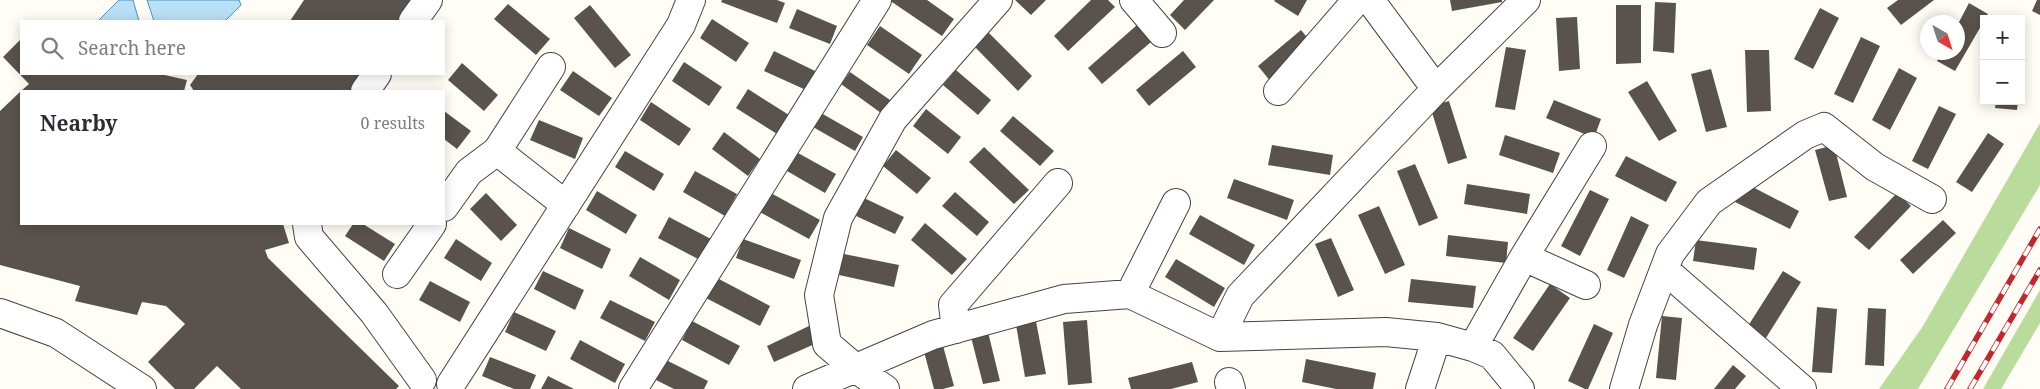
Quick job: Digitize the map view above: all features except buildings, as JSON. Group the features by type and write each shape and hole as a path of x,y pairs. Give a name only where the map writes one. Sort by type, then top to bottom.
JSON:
{"lane":[{"path":"414,20 428,0"},
{"path":"307,225 309,237 374,313 418,384 437,377 453,386 681,25 691,0"},
{"path":"633,389 877,0"},
{"path":"885,389 843,377 827,344 819,296 838,218 893,119 998,0"},
{"path":"1134,0 1162,33"},
{"path":"1278,91 1357,0"},
{"path":"1370,0 1436,89"},
{"path":"1220,337 1240,296 1436,89 1526,0"},
{"path":"445,206 469,172 497,151 552,67"},
{"path":"366,90 376,75"},
{"path":"1624,389 1643,325 1670,254 1709,202 1806,135 1824,127 1875,167 1932,199"},
{"path":"1473,347 1524,257 1592,146"},
{"path":"497,151 566,205"},
{"path":"956,329 953,305 1058,183"},
{"path":"1130,294 1176,203"},
{"path":"397,274 431,225"},
{"path":"1524,257 1586,285"},
{"path":"1664,270 1802,389"},
{"path":"807,389 843,377 933,335 1064,300 1130,294 1220,337 1386,332 1438,337 1473,347 1492,355 1520,389"},
{"path":"0,313 56,333 142,389"},
{"path":"1420,389 1438,337"}],"green space":[{"path":"2040,123 2040,185 1918,389 1879,389 1923,326"},
{"path":"2040,290 2040,323 2001,389 1983,389"}],"water":[{"path":"119,0 133,0 139,20 99,20"},
{"path":"147,0 239,0 241,5 226,20 154,20"}],"railway":[{"path":"1947,389 2040,229"},
{"path":"1970,389 2040,270"}]}
